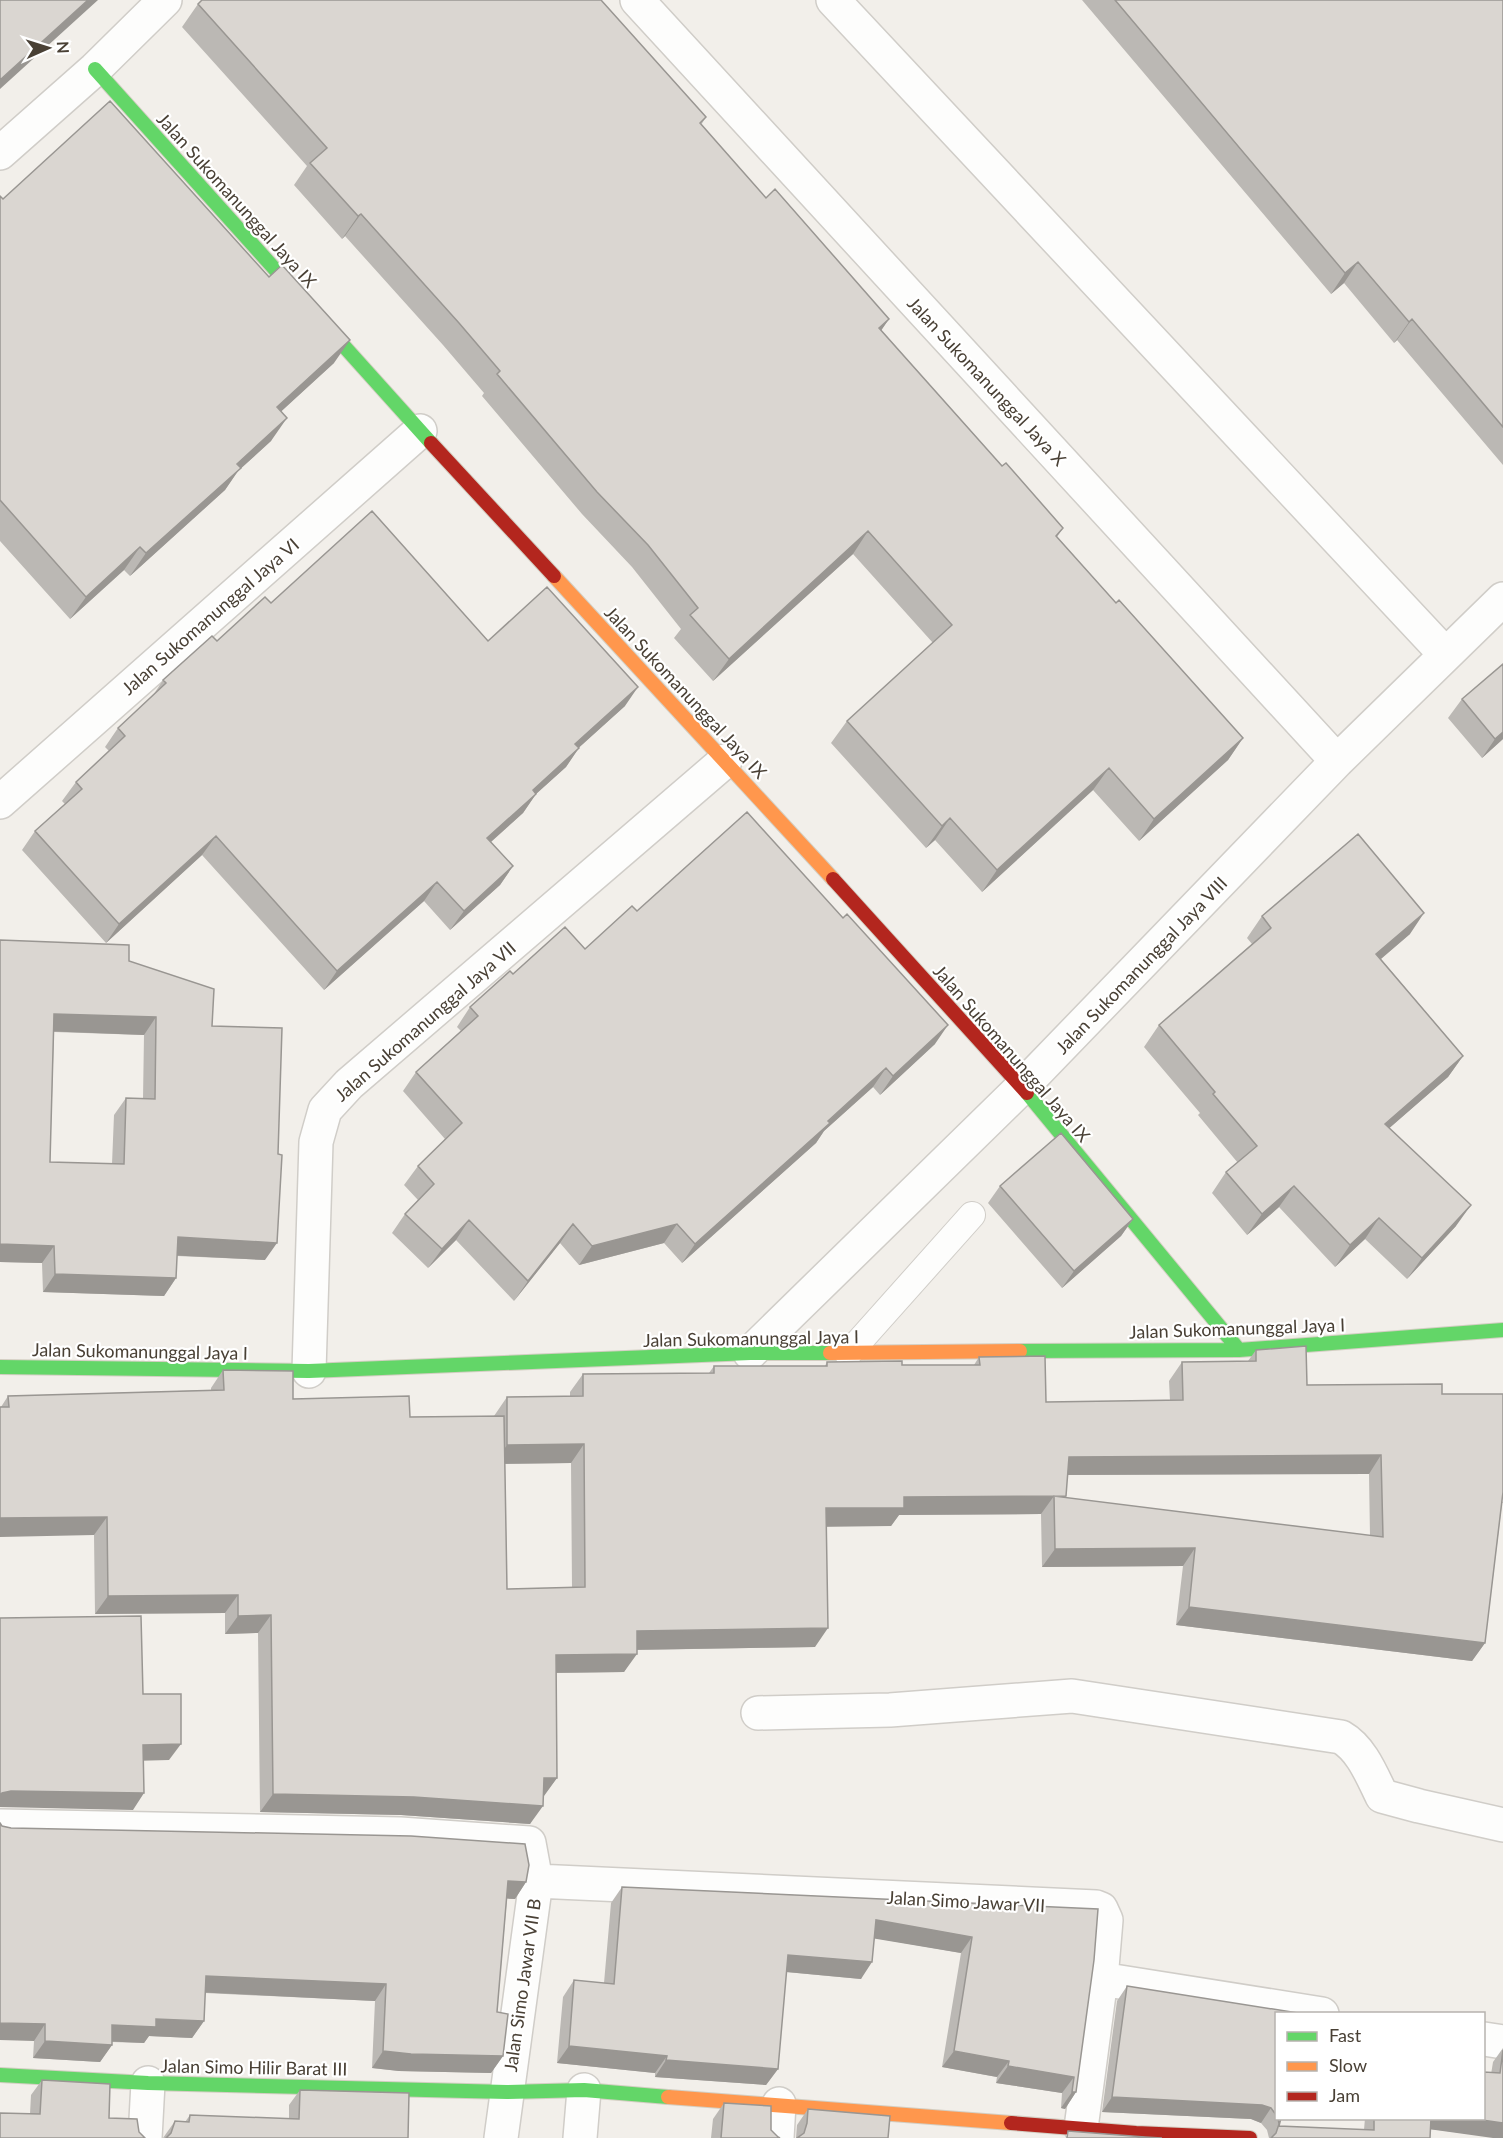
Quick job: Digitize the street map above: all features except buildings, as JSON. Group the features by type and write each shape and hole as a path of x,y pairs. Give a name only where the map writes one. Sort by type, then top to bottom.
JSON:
{"street":[{"path":"0,153 95,69 165,0"},
{"name":"Jalan Sukomanunggal Jaya X","path":"637,0 1337,761"},
{"path":"833,0 1445,654"},
{"name":"Jalan Sukomanunggal Jaya IX","path":"95,69 420,431 725,761 1022,1088 1239,1350"},
{"name":"Jalan Sukomanunggal Jaya VI","path":"0,802 420,431"},
{"name":"Jalan Sukomanunggal Jaya VIII","path":"750,1353 1022,1088 1337,761 1503,598"},
{"name":"Jalan Sukomanunggal Jaya VII","path":"309,1371 316,1142 325,1110 349,1084 725,761"},
{"name":"Jalan Sukomanunggal Jaya I","path":"0,1367 309,1371 750,1353 1239,1350 1503,1330"},
{"path":"758,1713 890,1710 1072,1696 1341,1737 1351,1743 1382,1796 1503,1825"},
{"name":"Jalan Simo Jawar VII B","path":"0,1826 400,1834 529,1843 536,1881 507,2092 584,2090 779,2104 948,2128 1081,2128 1136,2135 1250,2138"},
{"name":"Jalan Simo Jawar VII","path":"536,1881 1096,1907 1101,1910 1106,1920 1101,1978 1081,2128"},
{"path":"1101,1978 1316,2012"},
{"path":"1485,2039 1503,2042"},
{"name":"Jalan Simo Hilir Barat III","path":"0,2075 148,2083 507,2092"},
{"path":"145,2138 148,2083"},
{"path":"580,2138 584,2090"},
{"path":"501,2138 507,2092"},
{"path":"777,2138 779,2104"}],"lane":[{"path":"848,1354 972,1215"}],"traffic: fast":[{"path":"95,69 431,443"},
{"path":"1027,1093 1239,1350"},
{"path":"1020,1351 1239,1350 1503,1330"},
{"path":"0,1367 309,1371 750,1353 830,1353"},
{"path":"0,2075 148,2083 507,2092 584,2090 668,2097"}],"traffic: slow":[{"path":"554,576 833,879"},
{"path":"830,1353 1020,1351"},
{"path":"668,2097 1011,2123"}],"traffic: jam":[{"path":"431,443 554,576"},
{"path":"833,879 1027,1093"},
{"path":"1011,2123 1136,2133 1250,2138"}]}
